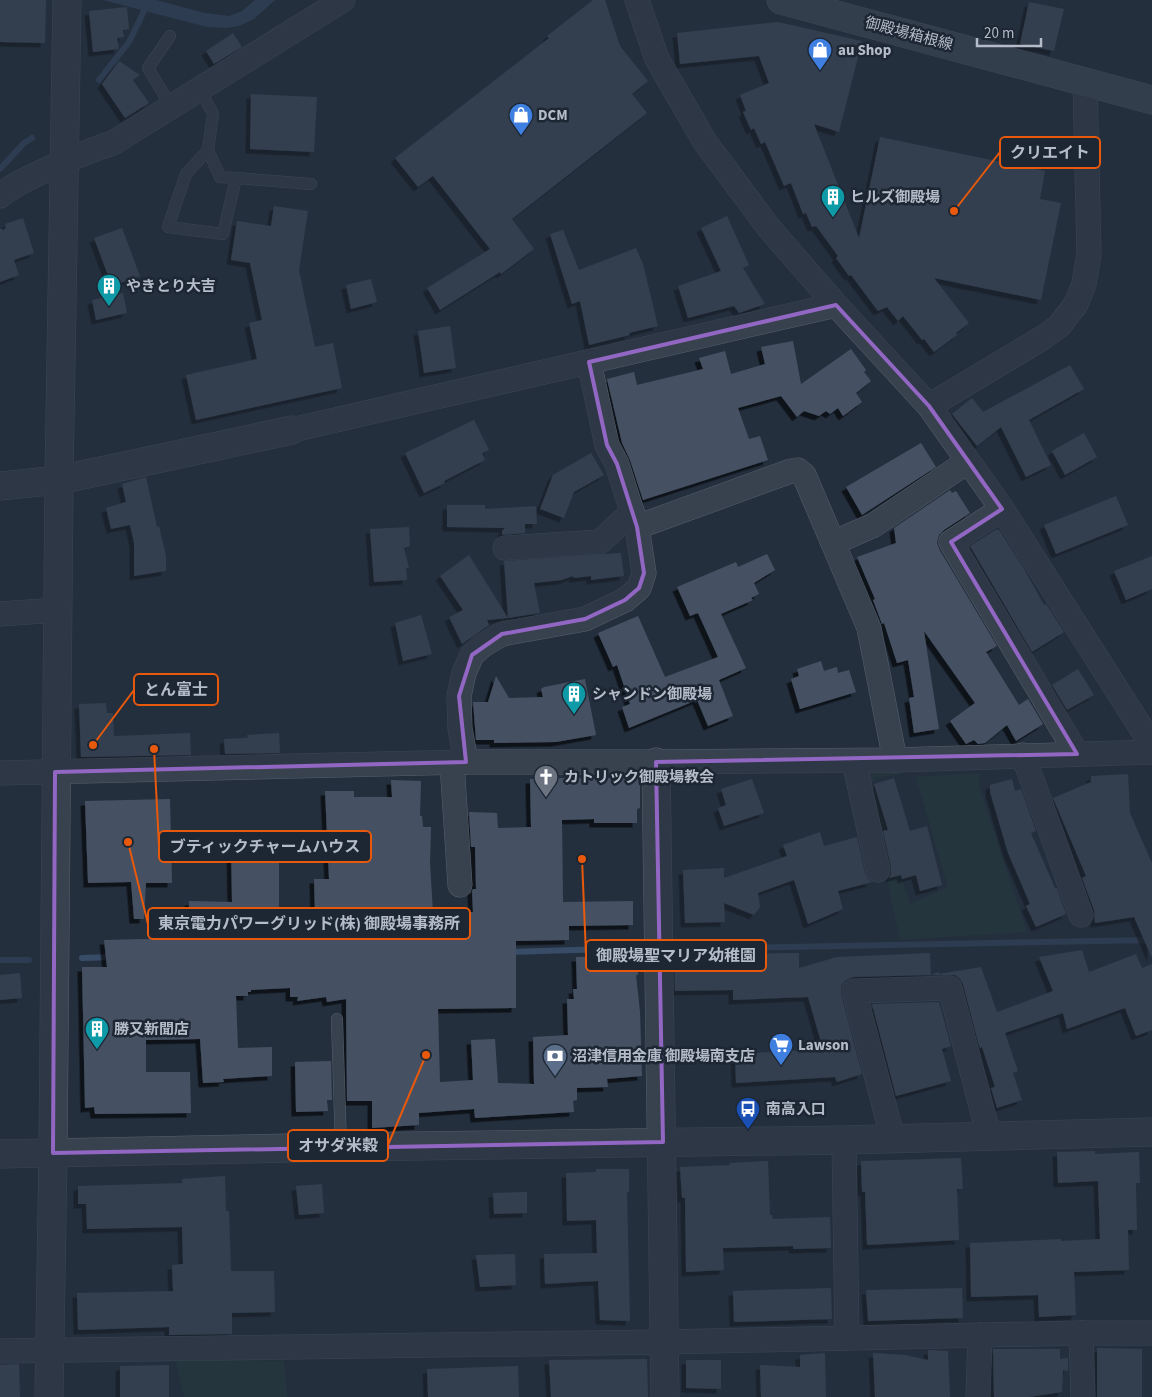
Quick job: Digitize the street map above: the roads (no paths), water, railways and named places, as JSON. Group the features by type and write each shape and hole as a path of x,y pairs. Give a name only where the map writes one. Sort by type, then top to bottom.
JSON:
{"main road":[{"name":"御殿場箱根線","path":"782,0 1152,100"}],"street":[{"path":"49,1397 53,1153 57,610 67,0"},
{"path":"0,196 9,188 64,162 90,150 113,143 343,0"},
{"path":"637,0 657,59 705,142 769,228 836,305 929,406 1002,509 1152,745"},
{"path":"929,406 1044,337 1059,326 1076,304 1084,284 1089,254 1085,81"},
{"path":"0,486 59,480 292,430 836,305"},
{"path":"460,885 460,696 464,673 472,655 483,645 502,634 585,619 626,600 639,588 644,573 634,520 618,464 607,445 589,362"},
{"path":"833,543 874,525 967,462"},
{"path":"505,548 600,542 634,520 798,470 804,475 868,628 895,760"},
{"path":"1002,509 951,542 1077,754"},
{"path":"0,614 57,610"},
{"path":"0,774 459,762 895,760 1152,752"},
{"path":"1023,755 1081,915"},
{"path":"854,760 878,870"},
{"path":"656,762 663,1142 665,1397"},
{"path":"893,1138 854,991 950,988 989,1136"},
{"path":"0,1154 341,1146 844,1140 1152,1132"},
{"path":"844,1140 848,1338"},
{"path":"0,1351 664,1342 1081,1333 1152,1334"},
{"path":"1081,1333 1083,1397"},
{"path":"978,1397 980,1335"}],"lane":[{"path":"170,36 148,68 172,108"},
{"path":"200,90 213,114 208,150 220,177 311,184"},
{"path":"208,150 186,174 168,228 223,234 236,178"},
{"path":"337,1019 341,1146"}],"water":[{"path":"103,0 156,0 205,13 229,16 242,11 255,0 275,0 254,19 239,26 226,28 207,27"}],"waterway":[{"path":"99,80 129,42 147,5"},
{"path":"0,169 24,143 32,138"},
{"path":"680,949 1152,940"},
{"path":"508,952 642,948"},
{"path":"82,958 114,957"},
{"path":"0,960 29,960"}],"place":[{"name":"au Shop","path":"820,71"},
{"name":"DCM","path":"521,136"},
{"name":"クリエイト","path":"954,211"},
{"name":"ヒルズ御殿場","path":"833,218"},
{"name":"やきとり大吉","path":"109,307"},
{"name":"シャンドン御殿場","path":"574,715"},
{"name":"とん富士","path":"93,745"},
{"name":"ブティックチャームハウス","path":"154,749"},
{"name":"カトリック御殿場教会","path":"546,798"},
{"name":"東京電力パワーグリッド(株) 御殿場事務所","path":"128,842"},
{"name":"御殿場聖マリア幼稚園","path":"582,859"},
{"name":"勝又新聞店","path":"97,1050"},
{"name":"オサダ米穀","path":"426,1055"},
{"name":"Lawson","path":"781,1066"},
{"name":"沼津信用金庫 御殿場南支店","path":"555,1077"},
{"name":"南高入口","path":"748,1130"}]}
